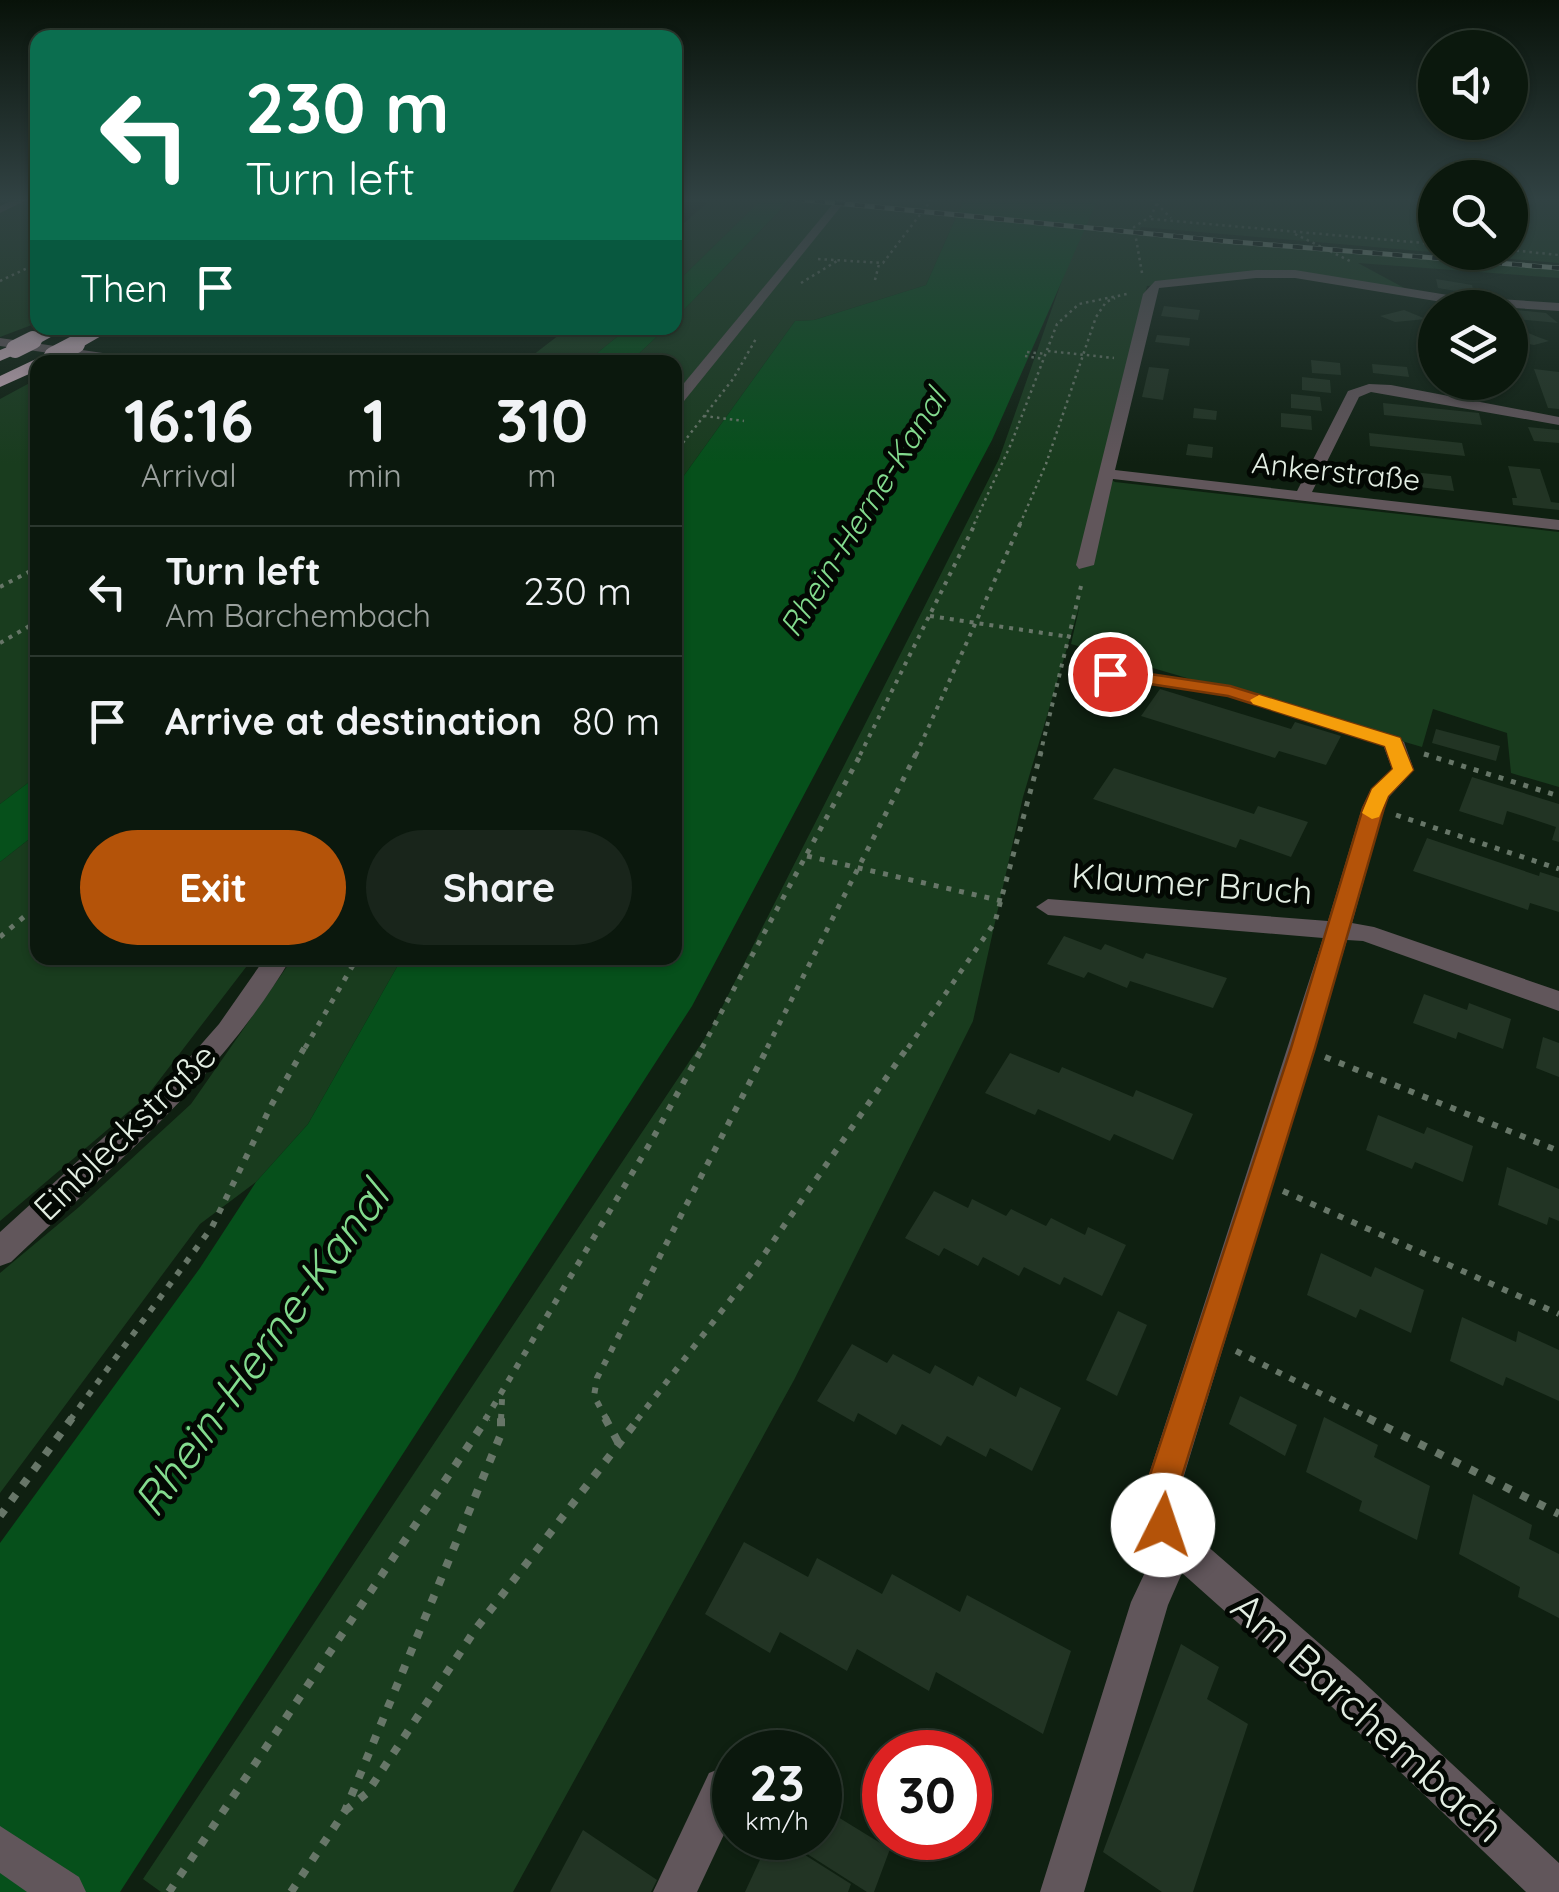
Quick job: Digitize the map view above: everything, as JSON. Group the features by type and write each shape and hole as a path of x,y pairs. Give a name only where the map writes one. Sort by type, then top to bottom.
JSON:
{"highway":[{"path":"5,349 44,335"},
{"path":"55,355 94,335"},
{"path":"0,382 30,367"}],"street":[{"path":"682,394 770,287"},
{"path":"1085,564 1151,288 1157,287"},
{"path":"1379,287 1454,300 1559,307"},
{"path":"1389,289 1391,296 1416,308"},
{"path":"5,349 65,355"},
{"path":"1302,497 1353,394 1364,389 1391,389 1559,421"},
{"name":"Ankerstraße","path":"1108,474 1559,524"},
{"name":"Am Barchembach","path":"1394,742 1403,770 1379,794 1374,808 1303,1048 1158,1502 1163,1525 1177,1544 1344,1691 1558,1892"},
{"name":"Klaumer Bruch","path":"1048,907 1365,932 1559,1001"},
{"name":"Einbleckstraße","path":"0,1252 192,1074 228,1031 273,965"},
{"path":"1062,1892 1150,1602 1177,1544"},
{"path":"674,1892 712,1813"},
{"path":"0,1847 64,1892"}],"lane":[{"path":"1110,674 1230,691 1394,742"}],"path":[{"path":"789,292 797,287"},
{"path":"169,1892 298,1704 444,1476 502,1396 671,1106 807,856 928,616 1011,444 1058,324 1073,305 1151,288"},
{"path":"618,1442 594,1396 598,1378 695,1183 863,868 978,623 1046,464 1102,308 1120,295"},
{"path":"682,444 733,379 763,324"},
{"path":"1026,354 1086,355"},
{"path":"704,416 744,421"},
{"path":"345,1811 366,1793 475,1630 752,1272 984,938 1002,901 1085,564"},
{"path":"0,587 30,571"},
{"path":"928,616 1070,637"},
{"path":"0,644 30,626"},
{"path":"1394,742 1559,796"},
{"path":"1374,808 1559,869"},
{"path":"807,856 1002,901"},
{"path":"0,938 30,912"},
{"path":"0,1516 212,1226 272,1104 353,965"},
{"path":"1303,1048 1559,1151"},
{"path":"1261,1181 1559,1314"},
{"path":"1211,1339 1559,1514"},
{"path":"291,1892 345,1811 501,1434 502,1396"}],"shaded area":[{"path":"0,287 30,287 30,326 0,337"},
{"path":"706,287 919,287 814,320 795,321 682,478 682,355 637,355 659,335 682,335 682,312"},
{"path":"1059,287 1147,287 1100,473 1115,482 1559,532 1559,787 1511,773 1507,733 1433,709 1422,747 1071,644 1080,604 1023,797 973,1021 794,1380 513,1892 161,1892 143,1879 711,1029 999,459"},
{"path":"559,335 619,335 595,355 533,355"},
{"path":"30,383 30,781 0,804 0,399"},
{"path":"30,838 30,965 248,965 147,1096 0,1221 0,862"},
{"path":"288,965 398,965 308,1124 256,1182 200,1224 0,1493 0,1273 191,1104"}],"water":[{"path":"682,287 706,287 682,312"},
{"name":"Rhein-Herne-Kanal","path":"919,287 1059,287 992,440 692,1006 120,1892 0,1892 0,1543 200,1268 256,1182 308,1124 398,965 682,965 682,478 795,321 814,320"},
{"path":"619,335 659,335 637,355 595,355"},
{"path":"30,781 30,838 0,862 0,804"}],"building":[{"path":"1438,287 1473,290 1450,290"},
{"path":"1164,306 1200,310 1198,320 1161,316"},
{"path":"1404,310 1418,316 1418,320 1395,322 1380,316"},
{"path":"1528,311 1546,313 1558,323 1528,320"},
{"path":"1528,333 1549,341 1528,344"},
{"path":"1157,335 1190,338 1189,346 1155,342"},
{"path":"1311,360 1340,363 1341,375 1312,373"},
{"path":"1372,364 1407,367 1409,377 1373,373"},
{"path":"1149,367 1169,369 1163,400 1142,397"},
{"path":"1534,369 1559,372 1559,409 1548,408"},
{"path":"1302,377 1330,380 1331,393 1302,390"},
{"path":"1291,394 1320,397 1322,411 1291,408"},
{"path":"1383,403 1479,413 1482,425 1384,415"},
{"path":"1194,408 1217,411 1216,420 1193,418"},
{"path":"1281,413 1311,416 1312,430 1281,427"},
{"path":"1528,427 1559,430 1559,443 1534,441"},
{"path":"1369,433 1462,443 1465,456 1370,446"},
{"path":"1188,444 1213,447 1212,458 1186,455"},
{"path":"1354,466 1451,476 1454,491 1356,480"},
{"path":"1508,466 1540,469 1551,502 1559,503 1559,510 1513,505 1512,498 1517,498"},
{"path":"1160,689 1291,729 1295,722 1341,736 1326,765 1279,751 1275,758 1141,716"},
{"path":"1436,729 1500,746 1496,761 1432,743"},
{"path":"1114,768 1254,814 1258,806 1308,822 1291,857 1240,839 1236,848 1093,799"},
{"path":"1472,777 1559,804 1559,842 1552,840 1556,827 1507,811 1503,825 1459,811"},
{"path":"1427,838 1539,876 1540,872 1559,878 1559,912 1530,903 1528,910 1413,871"},
{"path":"1064,936 1101,950 1105,944 1143,959 1146,953 1227,978 1213,1008 1130,981 1127,988 1088,972 1084,978 1047,964"},
{"path":"1424,994 1467,1010 1469,1003 1511,1019 1503,1049 1458,1032 1456,1039 1413,1023"},
{"path":"1543,1037 1559,1043 1559,1077 1536,1068"},
{"path":"1010,1053 1059,1073 1062,1067 1133,1097 1136,1090 1193,1114 1173,1160 1114,1134 1110,1141 1038,1109 1035,1115 985,1093"},
{"path":"1378,1115 1424,1134 1427,1127 1473,1146 1463,1182 1415,1162 1412,1169 1366,1150"},
{"path":"1507,1167 1559,1189 1559,1221 1549,1217 1547,1225 1498,1205"},
{"path":"934,1191 968,1208 972,1199 1006,1216 1011,1209 1046,1226 1051,1218 1085,1235 1088,1227 1126,1245 1102,1296 1064,1277 1060,1285 1024,1267 1019,1276 983,1257 978,1266 944,1248 939,1256 905,1238"},
{"path":"1321,1253 1371,1277 1375,1267 1424,1290 1411,1333 1360,1309 1356,1318 1307,1295"},
{"path":"1118,1311 1147,1325 1117,1396 1086,1380"},
{"path":"1462,1317 1516,1342 1518,1331 1559,1350 1559,1401 1506,1377 1503,1386 1450,1361"},
{"path":"852,1344 887,1363 893,1354 930,1374 935,1365 973,1386 978,1376 1016,1397 1020,1387 1061,1408 1032,1471 990,1448 986,1457 947,1436 941,1446 902,1424 896,1435 858,1413 854,1422 817,1401"},
{"path":"1240,1396 1297,1425 1285,1456 1229,1424"},
{"path":"1324,1417 1378,1445 1374,1457 1430,1486 1417,1540 1359,1511 1362,1501 1306,1472"},
{"path":"1473,1494 1532,1525 1529,1539 1559,1554 1559,1618 1518,1597 1520,1587 1459,1554"},
{"path":"744,1542 808,1577 817,1558 882,1594 892,1574 960,1612 967,1595 1071,1651 1043,1734 936,1672 929,1691 857,1649 847,1671 780,1632 770,1653 705,1614"},
{"path":"1181,1644 1219,1667 1207,1699 1248,1724 1193,1892 1162,1892 1103,1852"},
{"path":"842,1820 862,1832 862,1860 886,1860 874,1892 867,1892 817,1860 842,1860"},
{"path":"583,1830 657,1880 651,1892 550,1892"},
{"path":"760,1860 813,1860 851,1884 848,1892 745,1892"}],"slow traffic":[{"path":"1259,700 1394,742 1403,770 1379,794 1372,813"}],"route":[{"path":"1110,674 1230,691 1394,742 1403,770 1379,794 1374,808 1303,1048 1158,1502 1163,1525"}]}
